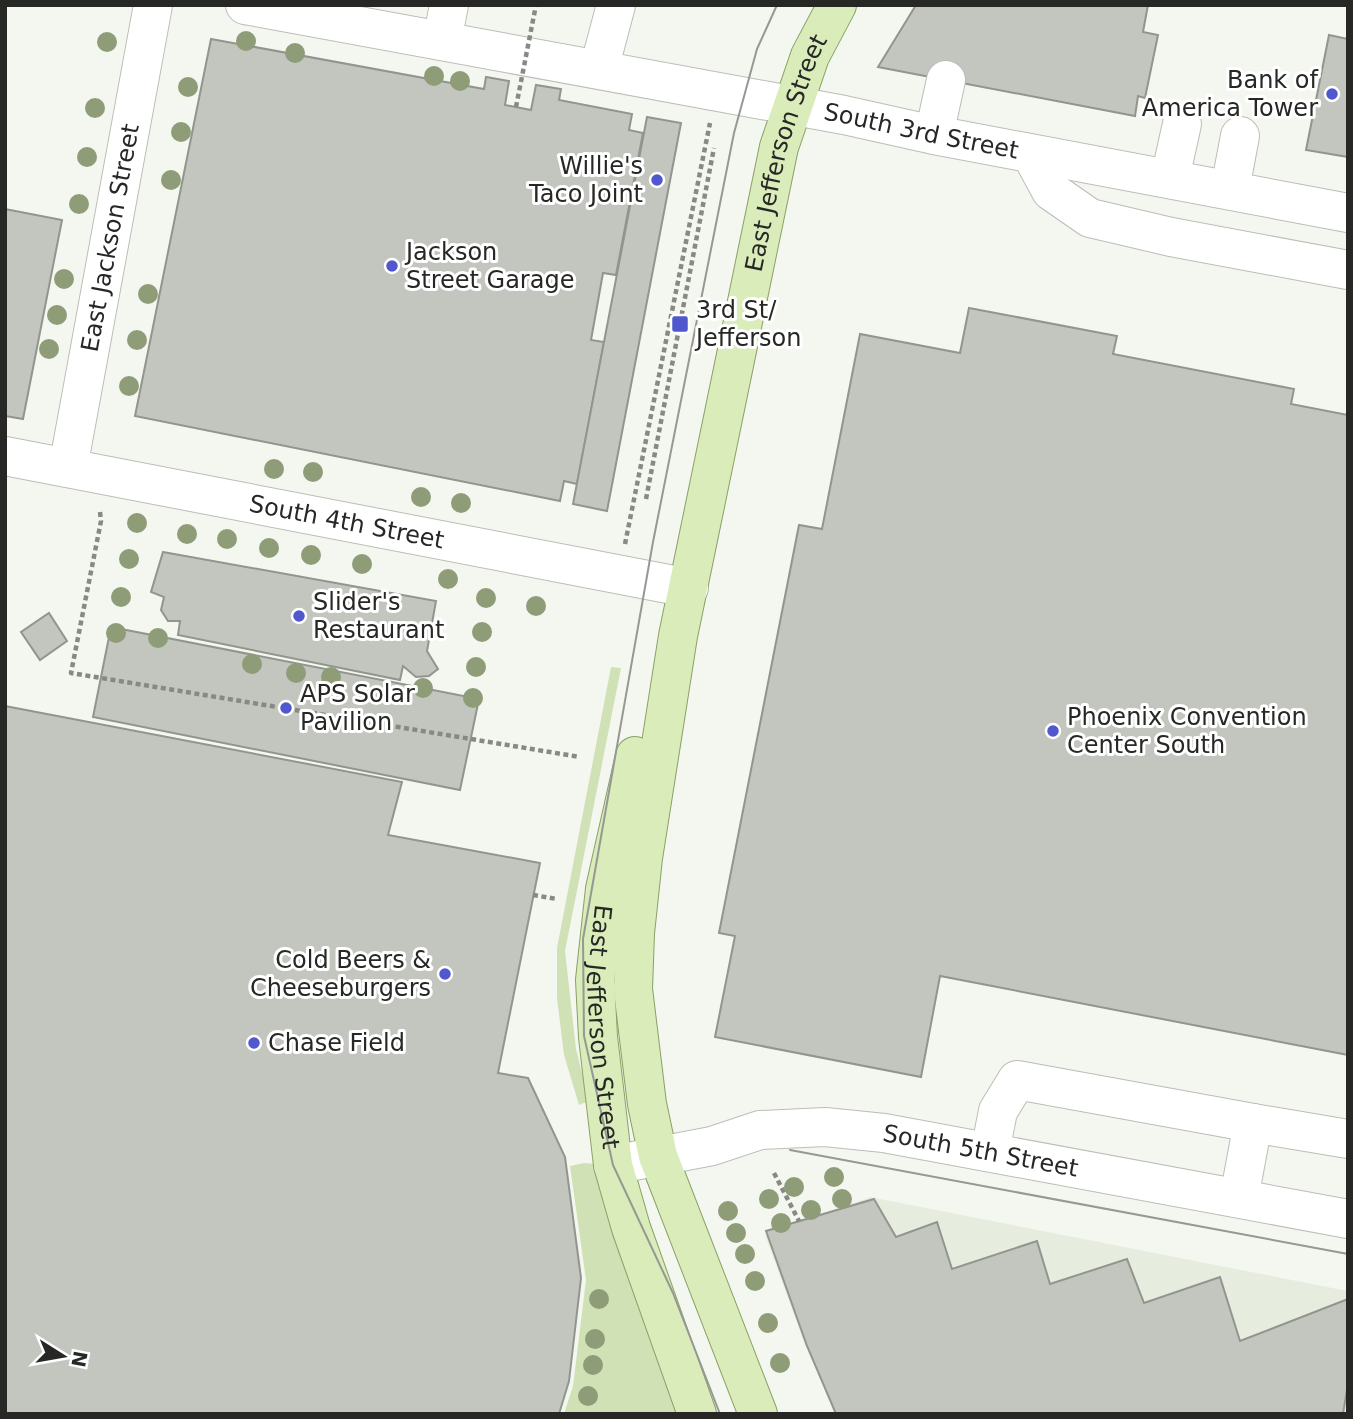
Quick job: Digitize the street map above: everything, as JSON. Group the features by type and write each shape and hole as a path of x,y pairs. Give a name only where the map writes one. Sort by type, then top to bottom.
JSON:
{"main road":[{"name":"East Jefferson Street","path":"758,1414 658,1156 647,1104 633,989 635,933 643,858 678,636 779,147 810,57 837,5"},
{"name":"East Jefferson Street","path":"678,636 638,742 605,889 595,980 598,1037 613,1165 631,1228 697,1414"}],"street":[{"name":"East Jackson Street","path":"68,468 153,5"},
{"name":"South 3rd Street","path":"245,5 445,23 593,68 1348,213"},
{"path":"593,68 601,5"},
{"path":"593,68 616,5"},
{"path":"934,135 946,80"},
{"path":"1170,178 1182,124"},
{"path":"1230,189 1240,136"},
{"path":"1031,154 1051,191 1090,218 1171,237 1348,270"},
{"name":"South 4th Street","path":"5,456 690,588"},
{"path":"990,1152 998,1111 1017,1080 1348,1139"},
{"path":"1239,1198 1253,1123"},
{"name":"South 5th Street","path":"613,1165 712,1146 751,1132 790,1127 884,1133 1348,1219"}],"path":[{"path":"516,107 536,5"},
{"path":"624,552 712,116"},
{"path":"646,499 714,148"},
{"path":"100,512 101,521 71,673 580,757"},
{"path":"533,895 557,899"},
{"path":"774,1173 799,1221"}],"shaded area":[{"path":"870,1197 1348,1291 1348,1414 837,1414 804,1342 765,1235"}],"green space":[{"path":"611,667 621,668 565,951 576,1049 589,1101 579,1105 564,1055 557,998 557,948"},
{"path":"595,1164 684,1414 564,1414 573,1386 586,1280 570,1166"}],"building":[{"path":"916,5 1148,5 1143,32 1158,35 1145,98 1138,96 1135,116 878,67"},
{"name":"Bank of America Tower","path":"1329,35 1348,39 1348,157 1306,150"},
{"name":"Jackson Street Garage","path":"211,39 484,89 486,77 509,81 505,105 531,110 536,85 561,89 559,100 632,114 629,130 643,133 616,275 603,273 591,340 604,342 577,484 564,481 560,501 135,416"},
{"path":"647,117 681,123 607,511 573,504"},
{"path":"5,209 62,220 23,419 5,416"},
{"name":"Phoenix Convention Center South","path":"969,308 1117,336 1113,354 1294,389 1291,404 1348,415 1348,1055 940,976 921,1077 715,1037 735,936 719,933 799,525 822,529 860,334 960,353"},
{"name":"Slider's Restaurant","path":"163,552 436,601 427,651 438,669 429,676 416,677 403,666 400,680 178,635 180,621 168,621 161,610 164,597 151,592"},
{"path":"49,613 67,641 40,660 21,632"},
{"name":"APS Solar Pavilion","path":"111,627 479,699 460,790 93,717"},
{"name":"Chase Field","path":"5,706 402,782 388,835 540,863 498,1073 528,1078 565,1157 581,1278 569,1381 559,1414 5,1414"},
{"path":"874,1199 896,1237 937,1222 952,1269 1037,1241 1050,1284 1127,1259 1144,1303 1220,1277 1240,1341 1348,1299 1348,1384 1343,1414 836,1414 807,1346 766,1231"}],"tram line":[{"path":"720,1414 673,1293 613,1165 584,1036 583,939 653,542 734,133 757,49 777,5"},
{"path":"790,1150 1348,1254"}],"place":[{"name":"Bank of America Tower","path":"1332,94"},
{"name":"Willie's Taco Joint","path":"657,180"},
{"name":"Jackson Street Garage","path":"392,266"},
{"name":"3rd St/ Jefferson","path":"680,324"},
{"name":"Slider's Restaurant","path":"299,616"},
{"name":"APS Solar Pavilion","path":"286,708"},
{"name":"Phoenix Convention Center South","path":"1053,731"},
{"name":"Cold Beers & Cheeseburgers","path":"445,974"},
{"name":"Chase Field","path":"254,1043"}]}
